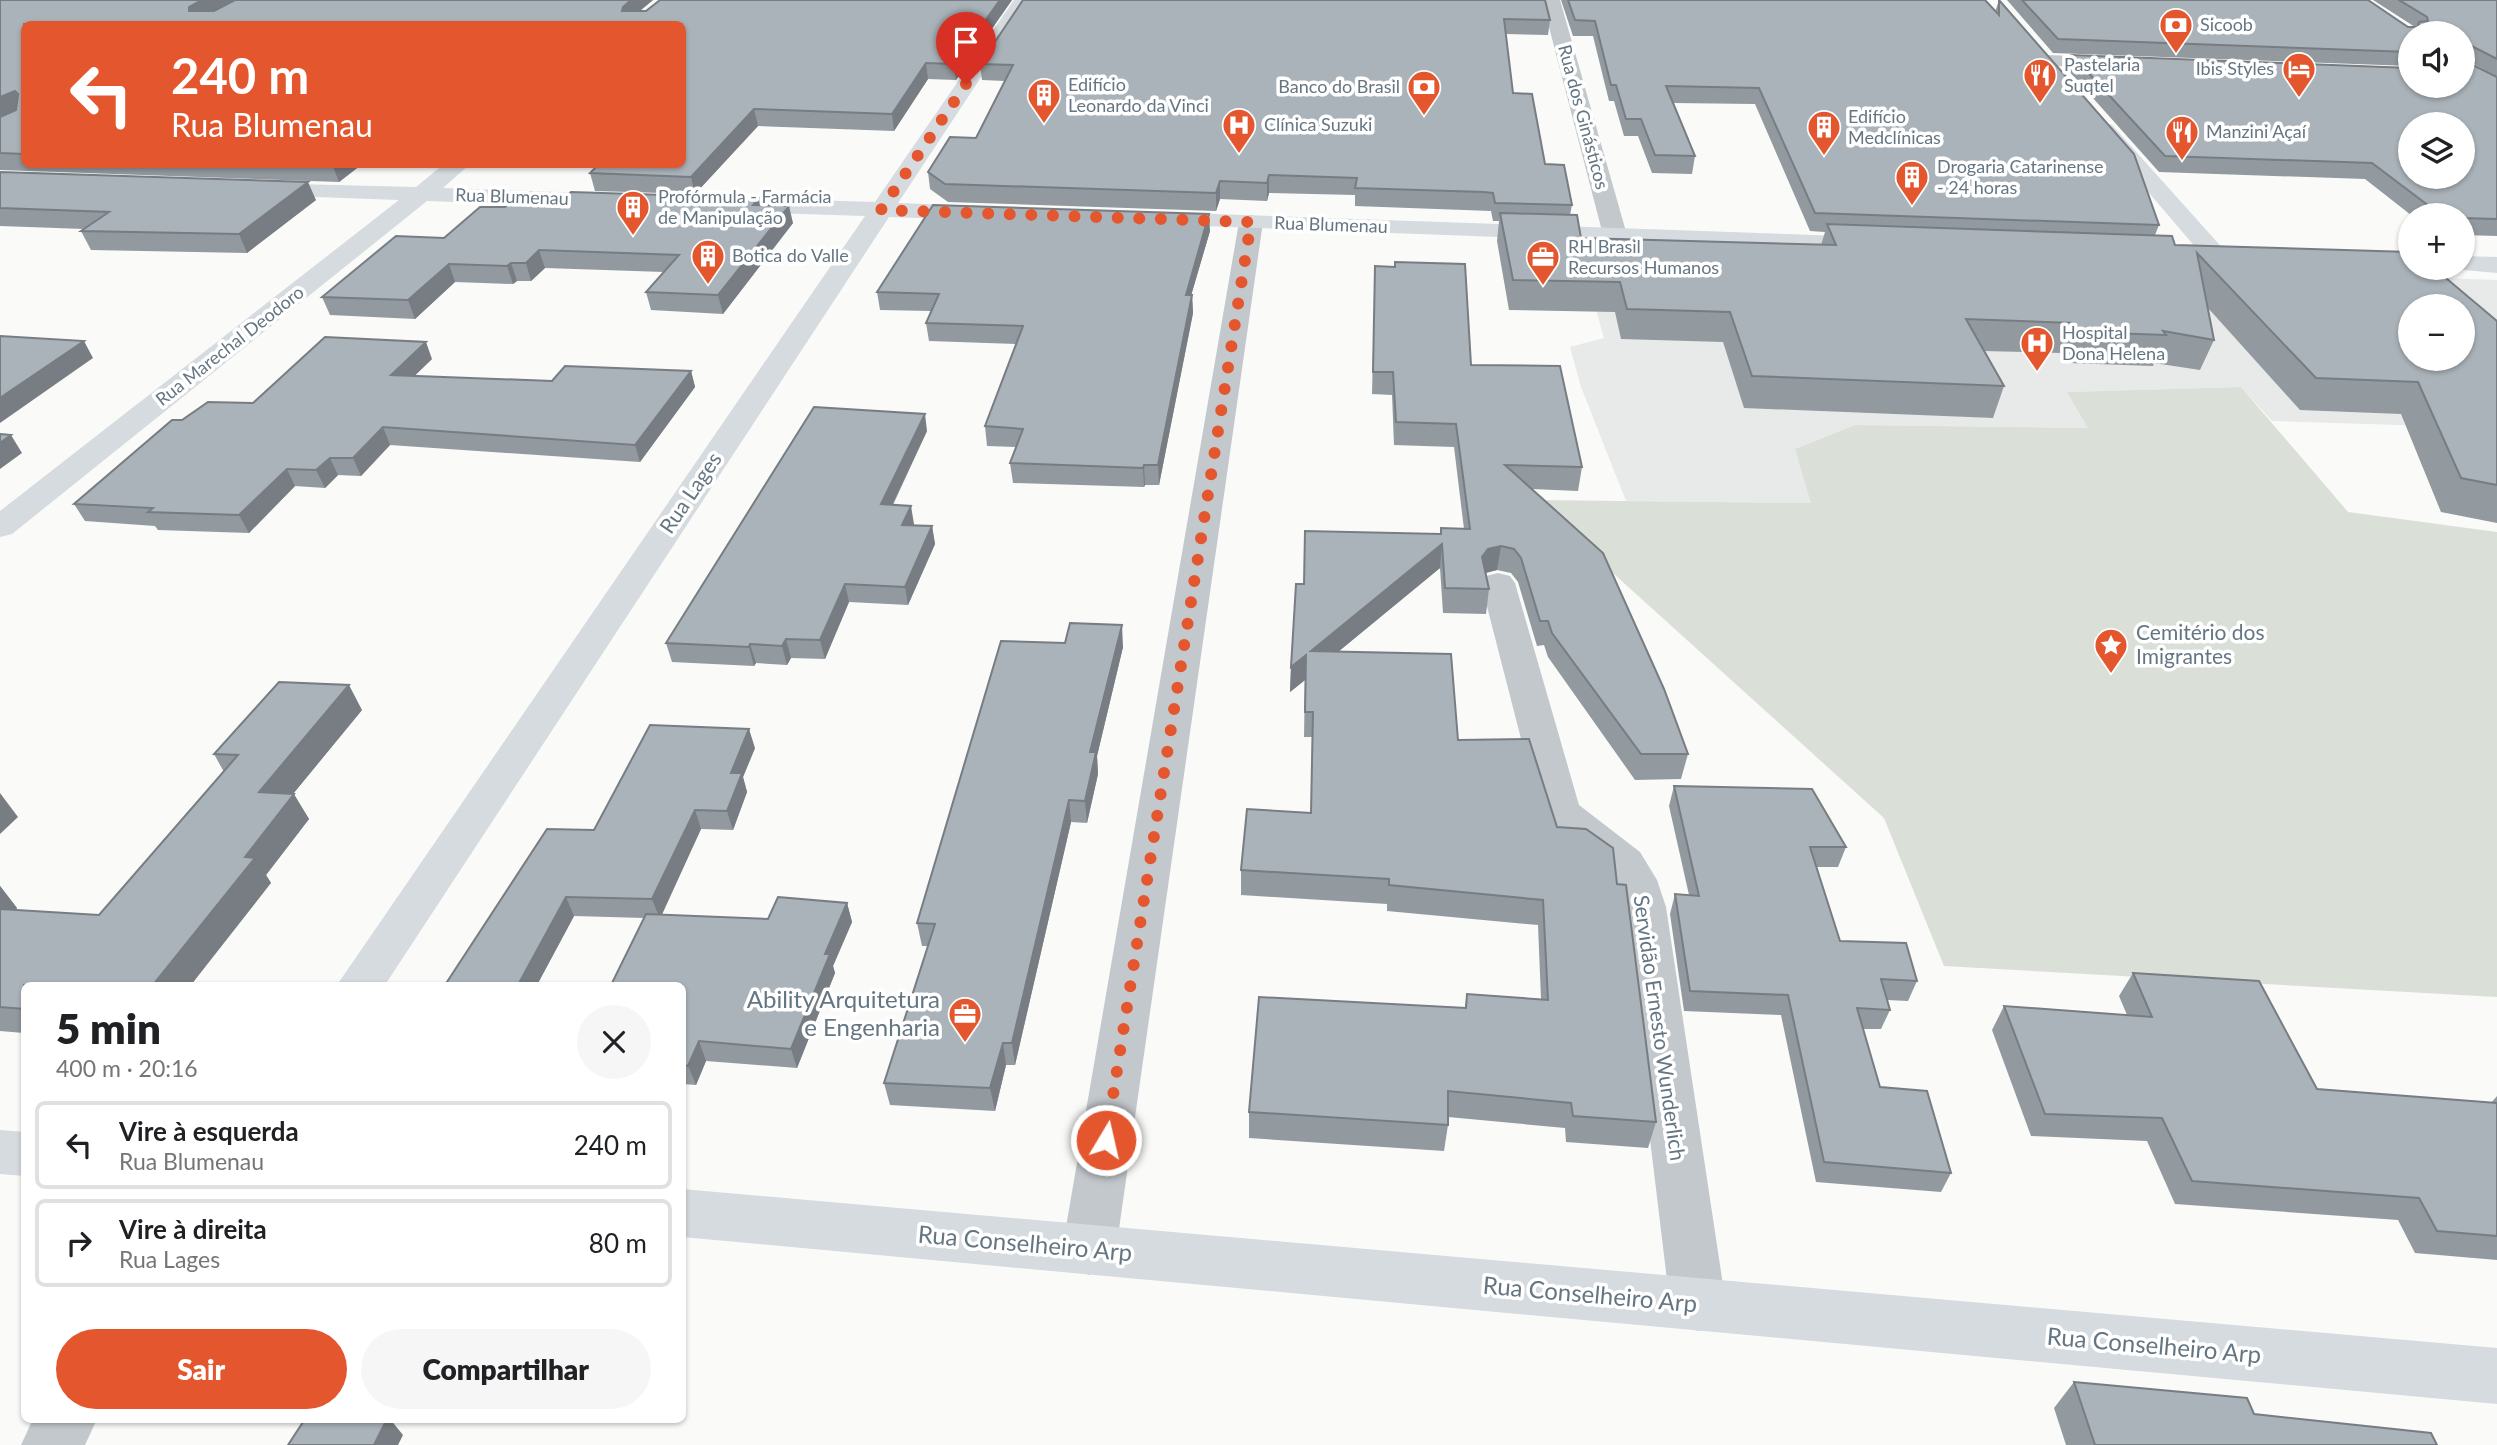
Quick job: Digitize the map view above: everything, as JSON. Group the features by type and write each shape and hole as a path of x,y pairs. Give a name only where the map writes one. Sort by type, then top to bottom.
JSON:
{"main road":[{"name":"Rua Lages","path":"362,982 1023,0"},
{"path":"2041,55 2063,80"},
{"path":"2089,110 2217,257"},
{"name":"Rua Marechal Deodoro","path":"0,527 454,168"},
{"name":"Rua Blumenau","path":"231,187 645,202"},
{"path":"714,204 1005,214"},
{"name":"Rua Blumenau","path":"1128,218 1891,245"},
{"path":"2178,256 2245,258"},
{"path":"2475,264 2497,265"},
{"path":"0,1152 21,1154"},
{"name":"Rua Conselheiro Arp","path":"686,1213 2497,1376"}],"street":[{"name":"Rua dos Ginásticos","path":"1551,0 1615,235"},
{"path":"2041,55 2140,64"},
{"path":"1089,1250 1251,222"},
{"name":"Servidão Ernesto Wunderlich","path":"1498,583 1560,809 1570,824 1619,857 1637,884 1644,907 1698,1305"},
{"path":"51,1445 65,1423"}],"shaded area":[{"name":"Hospital Dona Helena","path":"1578,246 2398,276 2398,280 2497,280 2497,409 2465,427 2272,421 2241,387 2068,392 2088,428 1855,425 1795,449 1812,503 1626,501 1581,387 1570,347 1604,338"},
{"name":"Cemitério dos Imigrantes","path":"2241,387 2348,512 2497,532 2497,997 1944,966 1884,818 1532,500 1811,503 1795,449 1855,425 2088,428 2067,392"}],"building":[{"path":"0,0 202,0 189,7 189,11 214,11 235,0 631,0 622,11 646,11 660,0 1000,0 954,64 926,63 892,114 754,109 691,177 590,173 595,168 686,168 686,21 21,21 21,154 0,153 0,117 16,110 18,94 15,91 0,97"},
{"path":"1023,0 1545,0 1550,20 1504,19 1513,93 1532,94 1545,164 1564,165 1572,205 1495,203 1493,193 1484,192 1355,188 1357,178 1269,175 1267,183 1220,181 1216,193 945,184 928,172 950,137 976,138 1013,65 980,64"},
{"path":"1568,0 1985,0 1999,15 1999,0 2134,154 2159,225 1815,213 1759,88 1666,86 1695,156 1655,155 1641,119 1626,119 1616,85 1611,85 1595,21 1575,20"},
{"path":"2022,0 2368,0 2399,21 2398,52 2058,39"},
{"path":"2399,0 2497,0 2497,59 2475,48 2475,21 2428,21 2427,17"},
{"path":"2072,55 2398,68 2398,98 2475,98 2475,66 2497,77 2497,219 2475,218 2475,203 2425,203 2406,189 2475,189 2475,112 2398,112 2398,183 2372,163 2165,156"},
{"path":"0,172 308,182 239,234 81,231 109,212 0,208"},
{"path":"571,192 759,198 753,205 789,206 718,295 646,292 679,255 539,250 526,263 511,263 507,266 449,264 408,300 322,297 396,236 444,238 480,207 505,207 514,200 561,201"},
{"path":"933,205 1209,214 1186,295 1192,295 1158,465 1144,465 1143,468 1010,463 1023,429 985,426 1023,326 926,323 939,294 877,292"},
{"path":"1500,213 1577,215 1581,238 1836,245 1827,224 2172,236 2175,245 2398,252 2398,280 2448,280 2465,294 2398,294 2398,371 2475,371 2475,302 2497,321 2497,485 2461,478 2418,382 2316,378 2197,253 2214,340 2163,331 2166,335 2081,332 2074,323 1966,319 2004,386 1752,376 1730,312 1627,309 1620,282 1513,280"},
{"path":"1395,262 1465,264 1471,365 1560,366 1582,467 1505,465 1603,553 1664,689 1688,754 1641,754 1552,633 1548,621 1540,621 1521,558 1514,549 1501,546 1488,549 1482,557 1489,589 1445,588 1442,544 1311,651 1451,654 1458,740 1529,739 1557,827 1586,829 1613,848 1617,884 1626,885 1656,1122 1573,1116 1571,1103 1448,1091 1448,1125 1249,1112 1259,997 1466,1008 1467,994 1548,1000 1543,900 1389,885 1389,879 1241,870 1247,809 1311,813 1313,712 1305,712 1306,655 1291,667 1296,584 1304,584 1305,531 1441,534 1441,528 1470,529 1456,424 1396,422 1393,372 1373,372 1375,266 1395,267"},
{"path":"0,336 84,341 0,398"},
{"path":"325,337 426,342 391,375 552,381 565,366 691,371 635,445 383,427 353,458 330,458 316,470 287,469 239,515 148,512 153,508 74,504 172,420 182,420 208,402 253,403"},
{"path":"814,407 925,414 881,504 911,506 902,525 932,526 905,587 845,584 820,640 786,639 782,646 750,644 749,647 666,643"},
{"path":"0,434 11,435 0,443"},
{"path":"1070,623 1122,625 1090,752 1096,752 1085,801 1069,800 1012,1043 1003,1043 990,1088 884,1083 935,924 917,923 1001,641 1065,643"},
{"path":"279,682 349,685 259,792 294,794 245,857 255,858 155,982 21,982 21,1009 0,1007 0,909 99,915 238,755 214,754"},
{"path":"650,725 749,729 731,773 742,773 727,811 695,810 652,899 566,897 520,982 447,982 547,829 594,830"},
{"path":"1674,786 1812,789 1846,847 1810,847 1840,941 1906,943 1917,981 1881,979 1890,1010 1857,1008 1880,1087 1927,1091 1951,1173 1824,1162 1788,995 1690,991 1675,894 1699,896"},
{"path":"778,897 847,903 825,954 830,954 791,1049 699,1041 686,1066 686,982 612,982 646,914 768,919"},
{"path":"2133,973 2259,981 2317,1089 2497,1103 2497,1236 2437,1231 2419,1198 2192,1181 2162,1118 2045,1114 2004,1006 2152,1017"},
{"path":"2074,1382 2247,1398 2254,1414 2431,1433 2437,1445 2095,1445"},
{"path":"302,1423 385,1423 374,1445 288,1445"}],"place":[{"name":"Sicoob","path":"2176,55"},
{"name":"Ibis Styles","path":"2299,99"},
{"name":"Pastelaria Suqtel","path":"2040,105"},
{"name":"Banco do Brasil","path":"1424,117"},
{"name":"Edifício Leonardo da Vinci","path":"1044,125"},
{"name":"Clínica Suzuki","path":"1239,155"},
{"name":"Edifício Medclínicas","path":"1824,157"},
{"name":"Manzini Açaí","path":"2182,162"},
{"name":"Drogaria Catarinense - 24 horas","path":"1912,207"},
{"name":"Profórmula - Farmácia de Manipulação","path":"633,237"},
{"name":"Botica do Valle","path":"708,286"},
{"name":"RH Brasil Recursos Humanos","path":"1543,287"},
{"name":"Hospital Dona Helena","path":"2037,373"},
{"name":"Cemitério dos Imigrantes","path":"2111,675"},
{"name":"Ability Arquitetura e Engenharia","path":"965,1044"}],"route":[{"path":"966,84 881,210 1251,222 1106,1140"}]}
